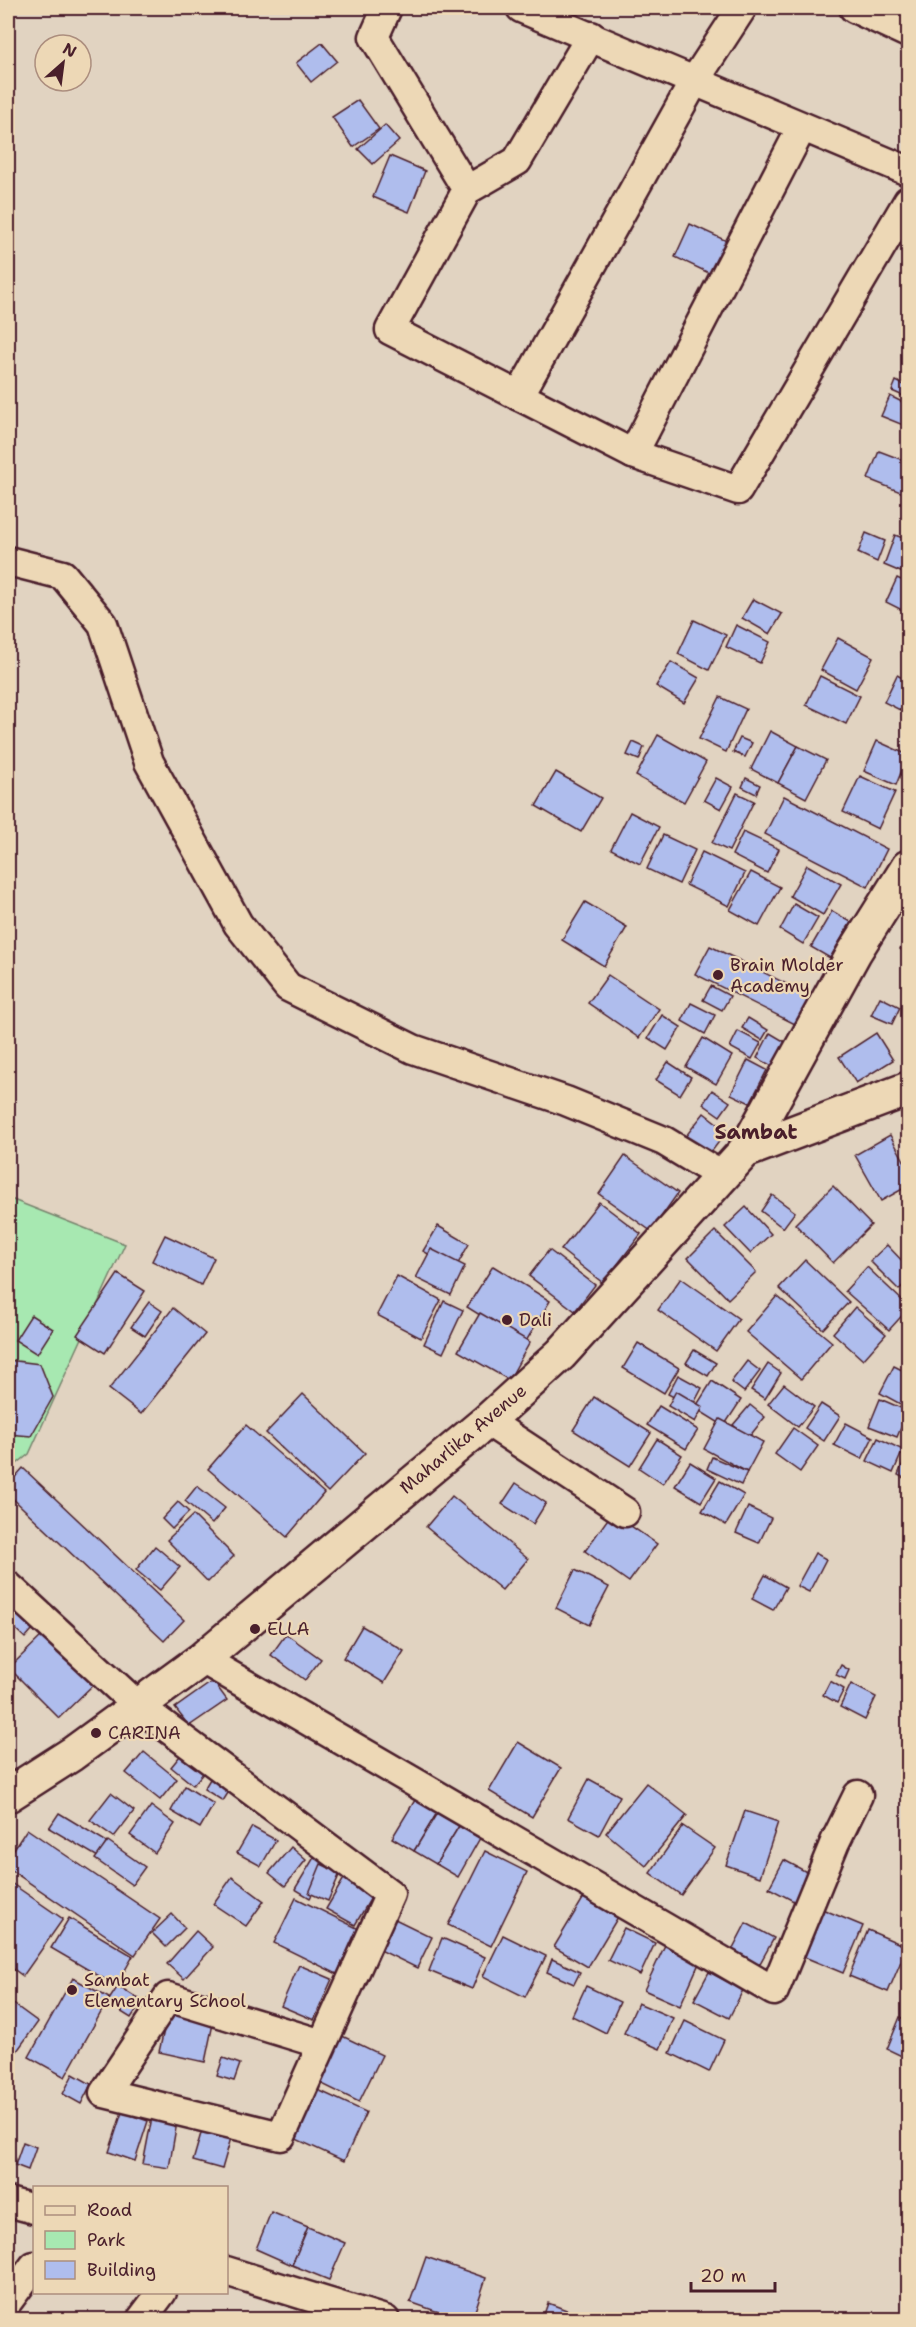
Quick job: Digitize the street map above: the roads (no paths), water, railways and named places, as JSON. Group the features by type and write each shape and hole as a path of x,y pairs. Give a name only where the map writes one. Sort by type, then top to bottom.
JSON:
{"main road":[{"path":"745,1151 854,953 909,867"},
{"name":"Maharlika Avenue","path":"8,1795 72,1754 202,1659 487,1421 561,1354 745,1151 909,1089"}],"street":[{"path":"387,8 374,37 467,190"},
{"path":"521,8 909,171"},
{"path":"519,396 694,80 742,8"},
{"path":"854,8 909,33"},
{"path":"591,36 517,161 467,190 390,330 633,454 738,490 909,201"},
{"path":"633,454 802,127"},
{"path":"8,561 63,575 103,624 149,762 238,924 288,987 413,1049 566,1101 664,1141 722,1176"},
{"path":"487,1421 625,1512"},
{"path":"8,1586 137,1705 390,1894 281,2136 104,2093 168,1997 322,2044"},
{"path":"202,1659 774,1991 835,1842 858,1795"},
{"path":"8,2202 33,2209"},
{"path":"8,2301 33,2267"},
{"path":"228,2272 327,2311 385,2319"},
{"path":"141,2319 160,2294"}],"place":[{"name":"Brain Molder Academy","path":"718,975"},
{"name":"Dali","path":"507,1320"},
{"name":"ELLA","path":"255,1629"},
{"name":"CARINA","path":"96,1733"},
{"name":"Sambat Elementary School","path":"72,1990"}],"district":[{"name":"Sambat","path":"756,1132"}]}
